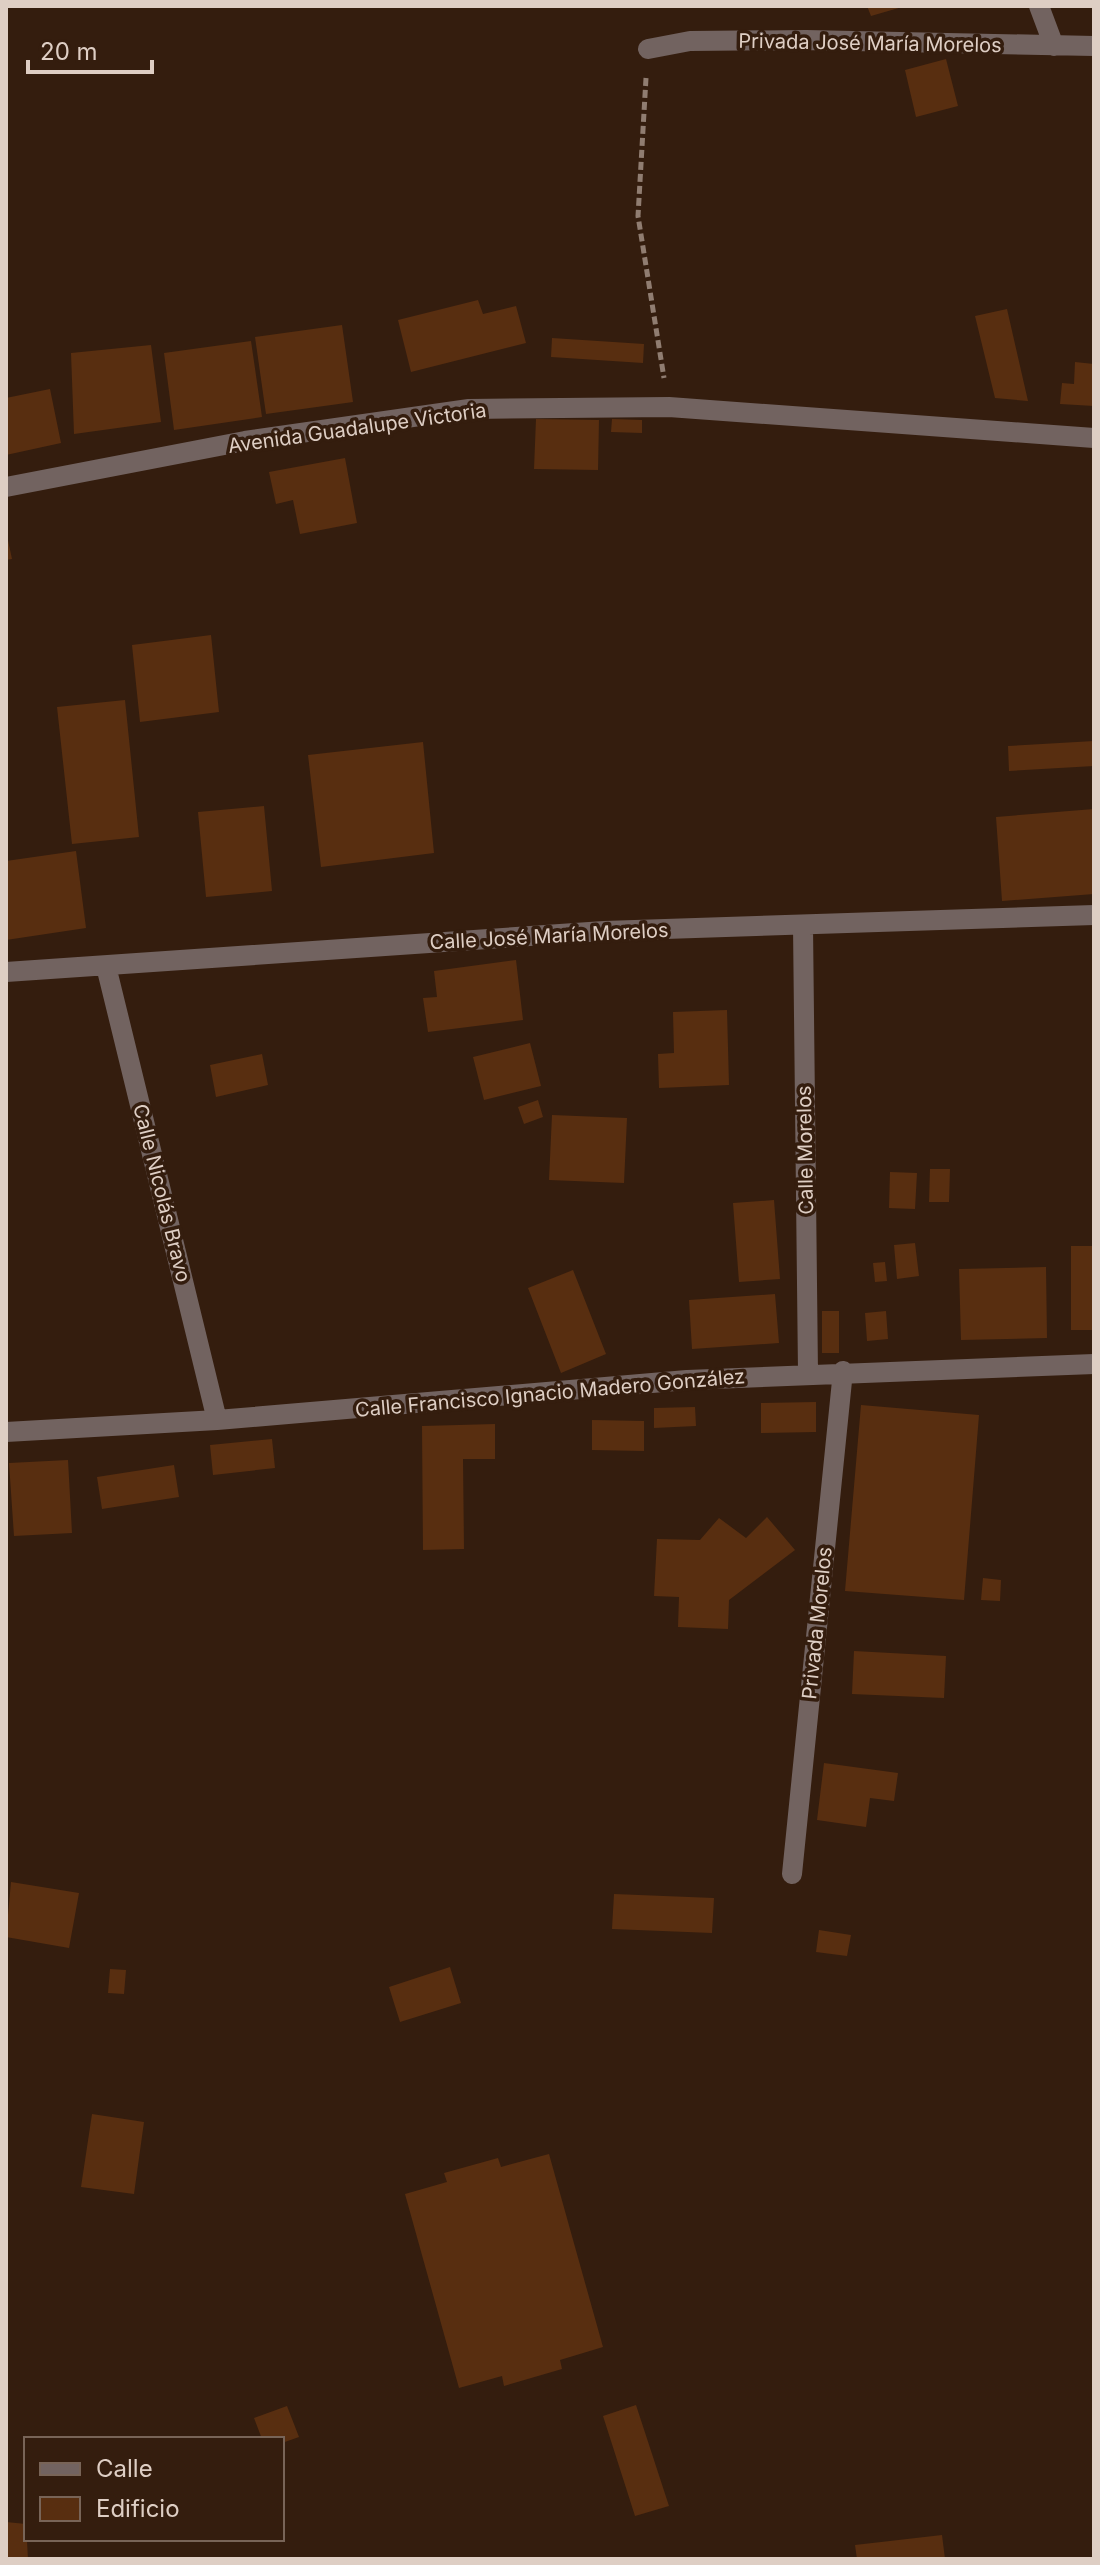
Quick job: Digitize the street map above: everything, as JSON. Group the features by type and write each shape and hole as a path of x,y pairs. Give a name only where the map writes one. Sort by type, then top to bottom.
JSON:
{"street":[{"path":"1039,6 1054,46"},
{"name":"Privada José María Morelos","path":"648,49 690,41 806,40 1094,46"},
{"name":"Avenida Guadalupe Victoria","path":"6,487 245,441 469,409 669,407 1094,438"},
{"name":"Calle José María Morelos","path":"6,972 604,931 1094,915"},
{"name":"Calle Morelos","path":"803,926 808,1373"},
{"name":"Calle Nicolás Bravo","path":"106,966 217,1420"},
{"name":"Calle Francisco Ignacio Madero González","path":"6,1432 217,1420 671,1381 843,1371 1094,1364"},
{"name":"Privada Morelos","path":"792,1874 843,1371"}],"path":[{"path":"648,49 638,216 669,407"}],"building":[{"path":"867,6 902,6 902,7 871,16"},
{"path":"946,59 958,106 916,117 905,70"},
{"path":"478,300 483,314 516,306 526,343 411,372 398,320"},
{"path":"1007,309 1028,401 995,398 975,316"},
{"path":"342,325 353,402 266,414 255,337"},
{"path":"552,338 644,344 643,363 551,357"},
{"path":"251,341 262,417 174,430 164,353"},
{"path":"151,345 161,422 74,434 71,353"},
{"path":"1075,362 1094,364 1094,406 1060,404 1062,383 1074,384"},
{"path":"50,389 61,443 6,455 6,398"},
{"path":"536,419 599,420 598,470 534,469"},
{"path":"612,419 642,420 642,433 611,432"},
{"path":"345,458 357,523 300,534 293,500 276,504 269,472"},
{"path":"6,531 12,559 6,560"},
{"path":"211,635 219,712 140,722 132,645"},
{"path":"125,700 139,837 72,844 57,707"},
{"path":"1094,741 1094,766 1009,771 1008,746"},
{"path":"423,742 434,853 321,867 308,755"},
{"path":"264,806 272,891 206,897 198,812"},
{"path":"1094,809 1094,894 1002,901 996,817"},
{"path":"76,851 86,928 6,940 6,861"},
{"path":"516,960 523,1020 428,1032 423,998 437,997 434,971"},
{"path":"727,1010 729,1085 659,1088 658,1054 674,1053 673,1012"},
{"path":"530,1043 541,1086 484,1100 473,1057"},
{"path":"262,1054 268,1085 216,1097 210,1065"},
{"path":"538,1100 543,1117 524,1124 518,1107"},
{"path":"552,1115 627,1118 624,1183 549,1180"},
{"path":"930,1169 950,1169 949,1202 929,1202"},
{"path":"890,1172 917,1173 915,1209 889,1208"},
{"path":"774,1200 780,1279 739,1282 733,1203"},
{"path":"915,1243 919,1276 897,1279 894,1245"},
{"path":"1071,1246 1094,1246 1094,1330 1071,1330"},
{"path":"885,1262 887,1281 875,1282 873,1263"},
{"path":"1046,1267 1047,1338 961,1340 959,1269"},
{"path":"573,1270 606,1354 561,1373 528,1288"},
{"path":"775,1294 779,1343 692,1349 689,1300"},
{"path":"822,1311 839,1311 839,1353 822,1353"},
{"path":"886,1311 888,1339 867,1341 865,1313"},
{"path":"816,1402 816,1432 761,1433 761,1403"},
{"path":"861,1405 979,1415 964,1600 845,1591"},
{"path":"695,1407 696,1426 654,1428 654,1408"},
{"path":"592,1420 644,1421 644,1451 592,1450"},
{"path":"495,1424 495,1459 463,1459 464,1549 423,1550 422,1426"},
{"path":"272,1439 275,1468 213,1475 210,1445"},
{"path":"68,1460 72,1533 14,1536 9,1463"},
{"path":"174,1465 179,1497 102,1509 97,1477"},
{"path":"767,1517 795,1550 729,1600 728,1629 678,1627 679,1597 654,1596 657,1539 700,1540 719,1518 746,1538"},
{"path":"983,1578 1001,1580 1000,1601 981,1600"},
{"path":"854,1651 946,1656 944,1698 852,1694"},
{"path":"824,1763 898,1773 894,1801 870,1798 866,1827 817,1820"},
{"path":"11,1882 79,1893 69,1948 6,1937"},
{"path":"614,1894 714,1898 712,1933 612,1929"},
{"path":"819,1930 851,1935 847,1956 816,1952"},
{"path":"450,1967 461,2003 400,2022 389,1987"},
{"path":"110,1969 126,1970 124,1994 108,1993"},
{"path":"92,2114 144,2122 134,2194 81,2187"},
{"path":"549,2154 603,2347 560,2360 562,2369 504,2386 502,2376 459,2388 405,2194 447,2182 444,2173 498,2158 501,2167"},
{"path":"636,2405 669,2506 635,2516 603,2416"},
{"path":"287,2406 299,2437 284,2442 284,2437 261,2437 254,2418"},
{"path":"6,2522 24,2524 28,2559 6,2559"},
{"path":"942,2535 945,2559 857,2559 855,2545"}]}
